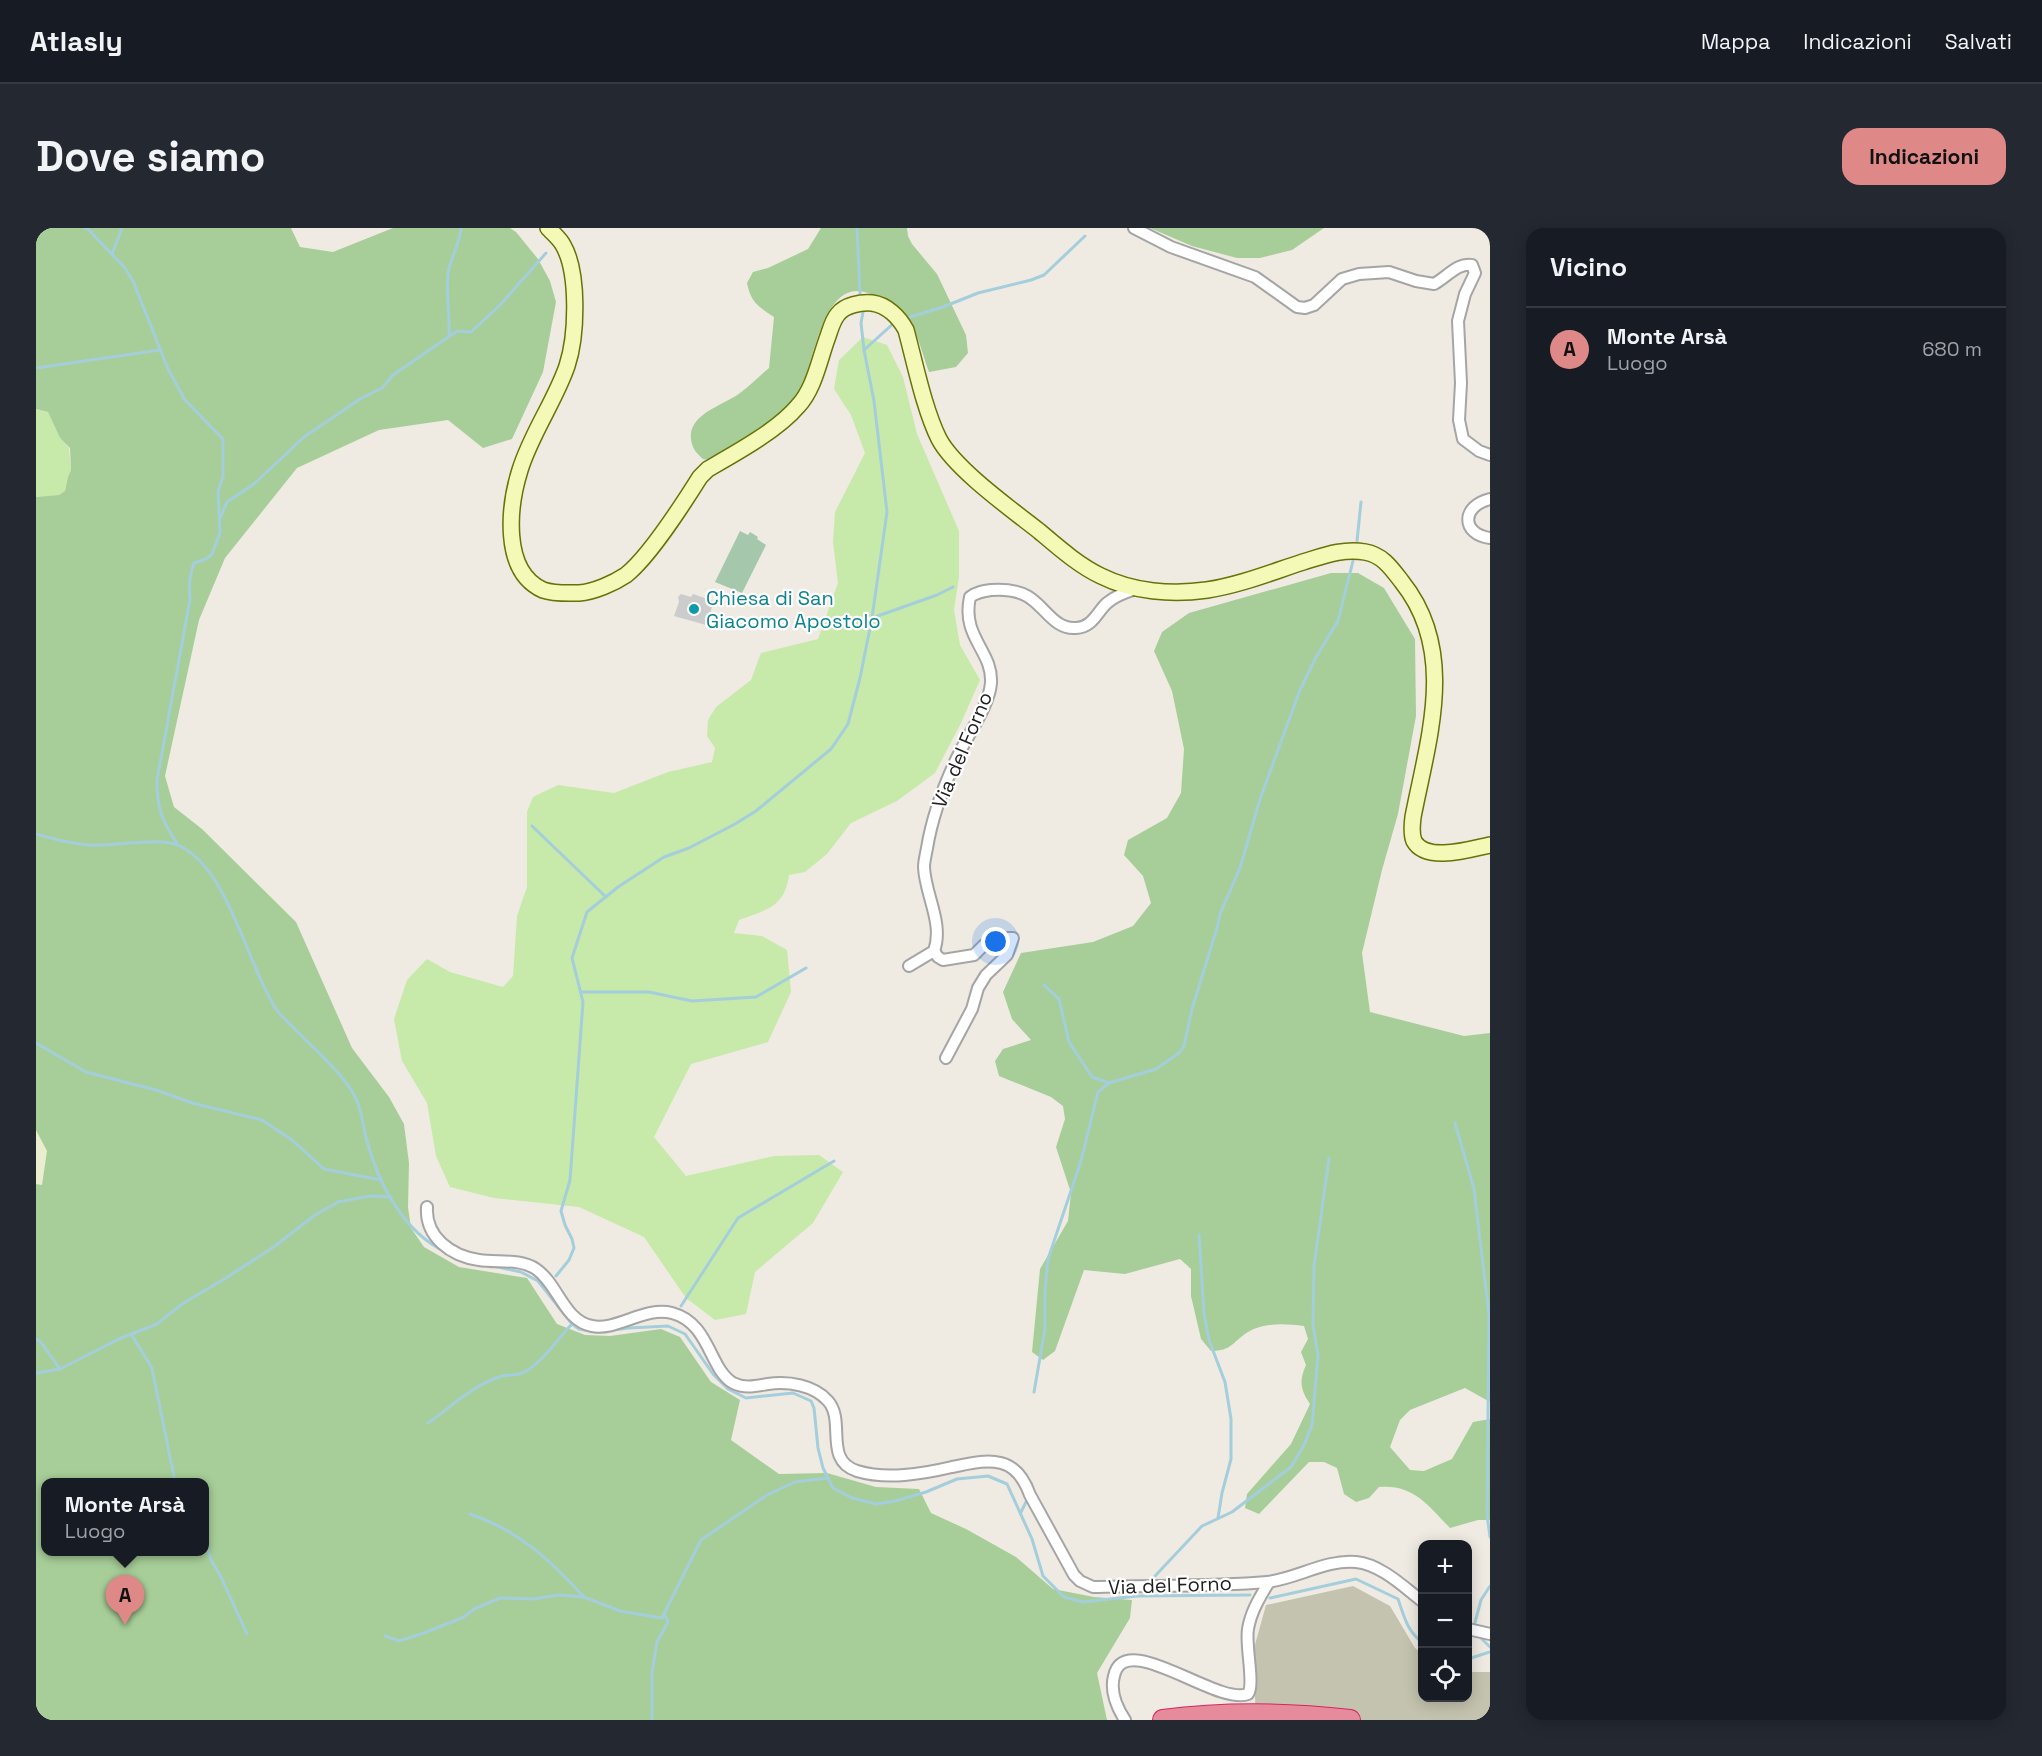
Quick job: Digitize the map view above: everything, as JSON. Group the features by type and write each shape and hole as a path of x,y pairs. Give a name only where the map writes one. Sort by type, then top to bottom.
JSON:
{"highway":[{"path":"1163,1720 1222,1715 1318,1716 1350,1720"}],"street":[{"path":"548,228 563,244 572,269 575,290 573,342 567,366 520,470 511,531 517,561 522,571 542,589 552,592 584,592 625,575 646,556 700,477 708,469 766,434 799,406 814,378 831,325 838,313 863,302 874,303 885,307 901,321 906,330 933,423 940,440 952,456 1005,504 1082,565 1101,576 1140,588 1170,592 1209,590 1340,552 1365,552 1385,561 1405,585 1419,608 1434,649 1435,702 1413,818 1414,842 1430,852 1445,853 1490,845"},
{"path":"1134,228 1171,247 1254,277 1297,307 1305,308 1314,305 1342,279 1359,274 1389,272 1425,284 1434,284 1460,266 1472,265 1475,273 1465,294 1458,321 1461,383 1459,420 1463,439 1479,451 1490,455"},
{"path":"1490,499 1476,503 1470,511 1469,519 1470,526 1476,533 1490,538"},
{"name":"Via del Forno","path":"934,951 938,942 936,923 924,865 932,820 955,761 988,699 991,682 987,662 969,627 967,608 970,597 978,592 1013,590 1029,597 1065,628 1078,628 1093,621 1108,602 1125,592 1140,588"},
{"path":"909,966 934,951 944,960 974,955 996,938 1013,938 1007,956 986,975 978,988 972,1009 946,1058"},
{"name":"Via del Forno","path":"427,1208 429,1227 444,1246 461,1256 534,1267 548,1280 571,1313 585,1324 599,1327 648,1313 669,1312 681,1317 697,1330 725,1376 734,1383 750,1387 778,1383 792,1384 810,1389 826,1398 832,1407 839,1456 844,1464 857,1471 887,1476 927,1473 979,1462 1002,1463 1011,1467 1025,1483 1074,1575 1086,1585 1093,1587 1269,1582 1317,1568 1359,1562 1383,1573 1418,1598"},
{"name":"Via del Forno","path":"1125,1720 1119,1711 1113,1677 1122,1663 1131,1660 1153,1662 1223,1693 1248,1694 1251,1687 1247,1654 1248,1630 1253,1610 1269,1582"},
{"path":"1472,1630 1490,1634"}],"shaded area":[{"name":"Chiesa di San Giacomo Apostolo","path":"681,594 691,597 693,594 714,601 706,625 674,616 679,602 678,597"},
{"path":"36,1130 48,1151 42,1185 36,1184"},
{"path":"1353,1586 1390,1606 1418,1650 1418,1702 1472,1702 1472,1672 1490,1672 1490,1720 1256,1720 1253,1652 1266,1605"}],"green space":[{"path":"36,228 291,228 300,247 333,252 393,228 510,228 538,259 550,281 556,302 543,372 512,439 483,448 448,420 379,430 297,468 225,558 199,620 165,776 174,807 202,829 296,922 352,1048 389,1097 404,1124 409,1163 408,1207 411,1228 424,1247 459,1267 527,1278 557,1324 585,1335 610,1336 661,1329 680,1337 711,1382 740,1400 731,1440 779,1474 827,1473 876,1487 919,1489 931,1513 966,1529 1016,1557 1053,1589 1094,1597 1132,1600 1130,1618 1097,1673 1107,1720 36,1720 36,1184 42,1185 47,1151 36,1130 36,497 59,495 65,491 71,470 70,448 60,438 48,412 36,409"},
{"path":"821,228 907,228 912,244 937,274 966,335 968,353 956,367 929,372 917,337 904,314 886,301 855,291 841,297 830,310 794,402 766,425 724,453 711,459 703,459 695,450 691,439 695,423 708,411 744,390 769,368 774,317 756,303 747,283 753,272 768,268 808,249"},
{"path":"1150,228 1324,228 1292,250 1260,258 1237,258 1192,246"},
{"path":"863,337 887,345 903,377 917,434 959,531 959,577 954,610 960,645 980,680 935,773 897,801 851,823 827,854 805,872 789,875 787,886 779,901 766,910 739,920 734,933 762,936 787,950 791,992 768,1042 691,1064 654,1137 686,1176 774,1156 819,1155 843,1172 813,1223 755,1272 746,1314 715,1320 686,1298 644,1237 579,1207 494,1198 450,1187 436,1156 427,1103 402,1061 394,1019 407,980 427,959 450,972 503,987 513,976 517,916 527,887 527,812 533,797 558,785 614,793 668,772 712,762 715,748 707,736 708,720 716,707 751,680 761,653 818,639 838,583 833,542 835,512 865,453 851,415 834,389 839,360"},
{"path":"36,409 48,412 60,438 69,448 71,470 65,491 59,495 36,497"},
{"path":"740,531 748,535 750,532 766,545 742,593 715,582"},
{"path":"1331,573 1358,573 1384,588 1415,639 1416,716 1398,814 1362,953 1370,1012 1464,1036 1490,1033 1490,1402 1465,1388 1410,1410 1400,1420 1390,1447 1410,1470 1424,1471 1452,1459 1473,1422 1490,1419 1490,1520 1478,1520 1450,1528 1419,1498 1401,1489 1379,1487 1369,1498 1356,1502 1344,1494 1337,1468 1324,1462 1309,1462 1259,1514 1245,1508 1247,1494 1291,1444 1310,1404 1302,1385 1306,1365 1301,1352 1308,1339 1304,1326 1268,1325 1248,1332 1228,1348 1211,1351 1201,1339 1191,1296 1191,1269 1180,1259 1125,1274 1084,1270 1055,1351 1043,1360 1032,1352 1040,1269 1068,1221 1071,1193 1056,1147 1065,1119 1063,1106 1051,1097 999,1076 995,1061 1003,1049 1031,1040 1012,1019 1003,992 1021,953 1093,942 1133,926 1151,903 1143,876 1124,855 1128,840 1167,818 1181,793 1184,749 1172,691 1154,651 1162,632 1189,613"}],"waterway":[{"path":"85,228 125,268 133,281 168,369 185,400 223,439 223,477 218,491 220,533 212,554 194,563 191,572 190,600 157,780 162,814 178,845"},
{"path":"112,254 122,228"},
{"path":"449,336 448,274 461,228"},
{"path":"857,228 860,293"},
{"path":"910,317 978,293 1044,275 1085,236"},
{"path":"220,518 227,502 254,484 304,437 360,399 382,388 393,375 457,331 471,332 500,305 546,253"},
{"path":"556,1276 569,1260 574,1248 561,1211 570,1180 583,1002 572,958 587,912 618,887 664,857 689,848 756,811 831,749 848,724 872,618 887,512 874,401 864,350 861,323 863,312"},
{"path":"864,350 895,322"},
{"path":"36,368 160,350"},
{"path":"1357,541 1361,502"},
{"path":"1034,1392 1045,1329 1048,1259 1081,1161 1098,1092 1109,1083 1156,1069 1179,1053 1184,1046 1192,1009 1220,914 1240,868 1260,799 1300,690 1316,657 1338,621 1353,561"},
{"path":"872,618 953,587"},
{"path":"532,826 606,897"},
{"path":"36,834 90,845 171,843 180,846 197,858 212,875 224,897 276,1009 333,1067 356,1098 372,1157 395,1205 417,1233 446,1252"},
{"path":"582,992 649,992 692,1001 756,997 806,968"},
{"path":"1044,985 1059,999 1069,1042 1092,1077 1109,1083"},
{"path":"36,1043 86,1072 156,1090 192,1103 262,1120 292,1140 324,1169 381,1180"},
{"path":"1455,1123 1474,1189 1489,1315 1487,1515 1490,1537"},
{"path":"1155,1576 1202,1526 1232,1512 1291,1467 1304,1445 1312,1425 1318,1355 1313,1325 1314,1266 1329,1158"},
{"path":"681,1306 738,1218 834,1161"},
{"path":"36,1373 60,1369 119,1339 157,1324 182,1304 275,1246 315,1215 338,1202 370,1196 391,1197"},
{"path":"1199,1235 1204,1313 1209,1340 1225,1382 1231,1419 1231,1459 1218,1518"},
{"path":"493,1266 521,1272 538,1281 572,1324 579,1329 596,1332 668,1326 685,1334 713,1374 728,1389 746,1398 793,1393 811,1401 823,1468 833,1488 852,1498 876,1504 895,1501 926,1492 957,1479 988,1476 1007,1484 1032,1539 1043,1576 1064,1597 1083,1602 1137,1596 1250,1595"},
{"path":"428,1423 462,1397 489,1381 502,1376 519,1374 529,1369 572,1324"},
{"path":"131,1334 152,1368 174,1478"},
{"path":"36,1339 40,1341 60,1369"},
{"path":"385,1636 399,1641 424,1633 464,1617 474,1609 500,1598 533,1599 559,1595 584,1597 620,1611 662,1618 701,1540 767,1495 795,1482 828,1478"},
{"path":"1021,1512 1027,1500"},
{"path":"470,1514 503,1528 532,1547 583,1596"},
{"path":"209,1554 247,1634"},
{"path":"1270,1598 1356,1579 1398,1599 1409,1628 1418,1639"},
{"path":"1474,1626 1481,1600 1490,1586"},
{"path":"652,1720 652,1673 657,1642 668,1622 664,1613"},
{"path":"1480,1637 1490,1647"},
{"path":"1472,1658 1490,1652"}],"place":[{"name":"Chiesa di San Giacomo Apostolo","path":"694,609"},
{"name":"Monte Arsà","path":"125,1625"}]}
